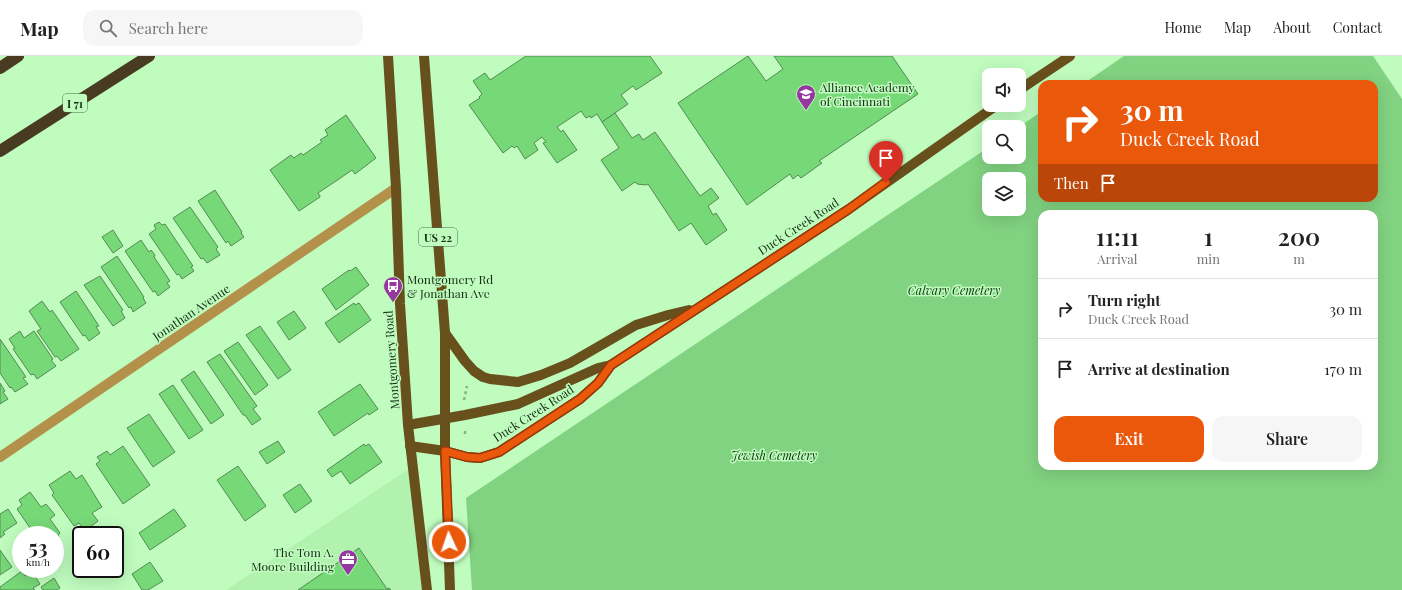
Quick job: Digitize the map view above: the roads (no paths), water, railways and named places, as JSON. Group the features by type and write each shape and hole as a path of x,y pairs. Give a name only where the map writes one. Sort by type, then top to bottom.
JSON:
{"highway":[{"path":"0,68 18,56"},
{"name":"I 71","path":"0,151 149,56"}],"main road":[{"name":"Montgomery Road","path":"388,56 396,188 400,304 408,425 427,590"},
{"name":"US 22","path":"424,56 445,333 445,451 450,590"},
{"path":"1026,85 1070,56"},
{"name":"Duck Creek Road","path":"410,446 445,451 467,457 480,458 499,452 580,399 598,383 611,365 849,209 987,112"},
{"path":"445,333 474,371 483,377 490,379 518,382 541,375 570,363 636,325 668,315 695,309"},
{"name":"Duck Creek Road","path":"408,425 518,404 598,368 611,365"}],"street":[{"name":"Jonathan Avenue","path":"0,457 396,188"}],"place":[{"name":"Alliance Academy of Cincinnati","path":"806,111"},
{"name":"Montgomery Rd & Jonathan Ave","path":"393,303"},
{"name":"The Tom A. Moore Building","path":"348,576"}],"park label":[{"name":"Calvary Cemetery","path":"954,290"},
{"name":"Jewish Cemetery","path":"774,455"}]}
